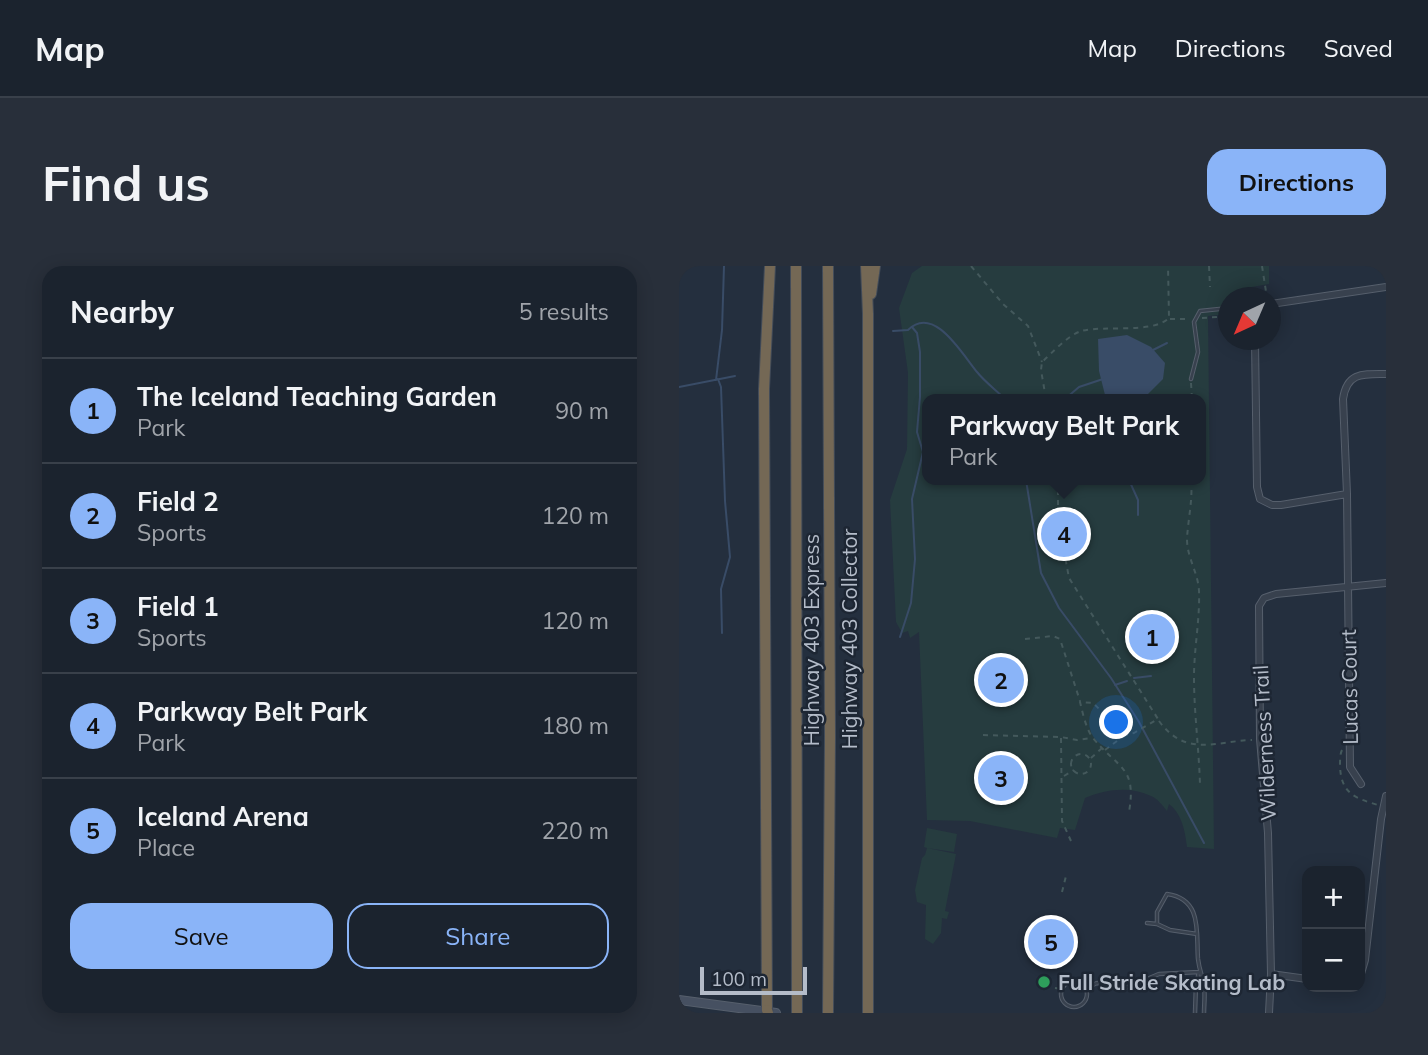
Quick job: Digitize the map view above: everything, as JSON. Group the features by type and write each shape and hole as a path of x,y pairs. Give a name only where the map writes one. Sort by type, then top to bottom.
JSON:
{"highway":[{"path":"763,266 769,1010"},
{"path":"764,389 769,266"},
{"name":"Highway 403 Express","path":"796,266 797,1010"},
{"name":"Highway 403 Express","path":"828,266 831,737 828,1013"},
{"name":"Highway 403 Collector","path":"866,266 868,1013"},
{"path":"868,314 875,266"}],"street":[{"path":"1281,303 1386,287"},
{"path":"1255,350 1257,487 1260,499 1272,505 1281,505 1347,494"},
{"name":"Lucas Court","path":"1361,783 1350,766 1347,494 1343,400 1345,387 1351,379 1364,374 1386,374"},
{"name":"Wilderness Trail","path":"1269,1013 1271,974 1268,833 1261,739 1260,602 1267,596 1386,583"},
{"path":"1365,960 1386,796"},
{"path":"1271,974 1302,978"},
{"path":"679,1000 769,1010"}],"lane":[{"path":"1191,379 1198,352 1194,322 1200,311 1218,309"},
{"path":"1157,923 1157,912 1167,894 1177,896 1192,909 1196,920 1199,972 1195,1013"},
{"path":"1147,923 1157,923 1170,930 1197,934"},
{"path":"1086,988 1097,983 1123,989 1159,974 1199,972"},
{"path":"1199,972 1204,982 1204,1013"},
{"path":"1072,981 1080,982 1086,988 1086,1000 1076,1010 1065,1004 1061,997 1062,989 1072,981"}],"path":[{"path":"971,266 1003,304 1028,326 1042,362 1045,394"},
{"path":"1042,362 1081,331 1150,326 1167,321 1168,266"},
{"path":"1209,266 1210,287"},
{"path":"1262,266 1265,287"},
{"path":"1191,379 1192,394"},
{"path":"1058,485 1058,518 1069,578 1158,719 1179,740 1199,745 1261,739"},
{"path":"1191,485 1187,540 1189,559 1199,586 1200,615 1193,679 1201,785"},
{"path":"1025,639 1053,636 1060,639 1093,738 1131,781 1133,793 1129,812"},
{"path":"1080,702 1093,703 1126,734"},
{"path":"1090,759 1126,734 1134,733 1158,719"},
{"path":"983,735 1061,737 1077,740 1093,738"},
{"path":"1061,737 1062,821 1071,841"},
{"path":"1083,754 1090,759 1090,768 1086,772 1080,774 1074,770 1074,757 1083,754"},
{"path":"1063,776 1074,770"},
{"path":"1062,892 1066,876"},
{"path":"1055,988 1062,989"}],"green space":[{"path":"922,266 1269,266 1269,284 1218,287 1218,315 1208,316 1214,849 1187,847 1182,823 1169,804 1167,811 1153,797 1126,790 1101,792 1085,798 1075,830 1060,828 1057,838 970,821 927,820 919,632 910,638 908,631 902,633 896,622 890,500 907,449 908,373 899,308 912,273"},
{"path":"927,828 957,834 954,852 924,847"},
{"path":"927,848 956,854 945,911 949,912 947,919 942,918 941,933 933,944 925,939 926,905 917,902 915,890"}],"water":[{"path":"1127,335 1151,347 1165,363 1163,379 1148,394 1105,394 1099,371 1098,339"}],"waterway":[{"path":"716,380 722,330 724,266"},
{"path":"893,331 908,330 918,324 928,323 937,327 947,334 980,376 1000,394"},
{"path":"912,327 917,333 920,352 917,432 922,449"},
{"path":"1153,350 1167,343"},
{"path":"679,387 735,376"},
{"path":"718,379 721,387 730,557 721,589 722,633"},
{"path":"1071,394 1079,387 1103,379"},
{"path":"900,637 911,603 915,559 912,499 922,456"},
{"path":"1027,485 1041,573 1059,608 1111,678 1139,722 1204,843"},
{"path":"1131,485 1138,500 1138,515"},
{"path":"1134,678 1151,676"},
{"path":"1115,685 1127,681"}],"place":[{"name":"Parkway Belt Park","path":"1064,534"},
{"name":"The Iceland Teaching Garden","path":"1152,637"},
{"name":"Field 2","path":"1001,680"},
{"name":"Field 1","path":"1001,778"},
{"name":"Iceland Arena","path":"1051,942"},
{"name":"Full Stride Skating Lab","path":"1044,982"}]}
